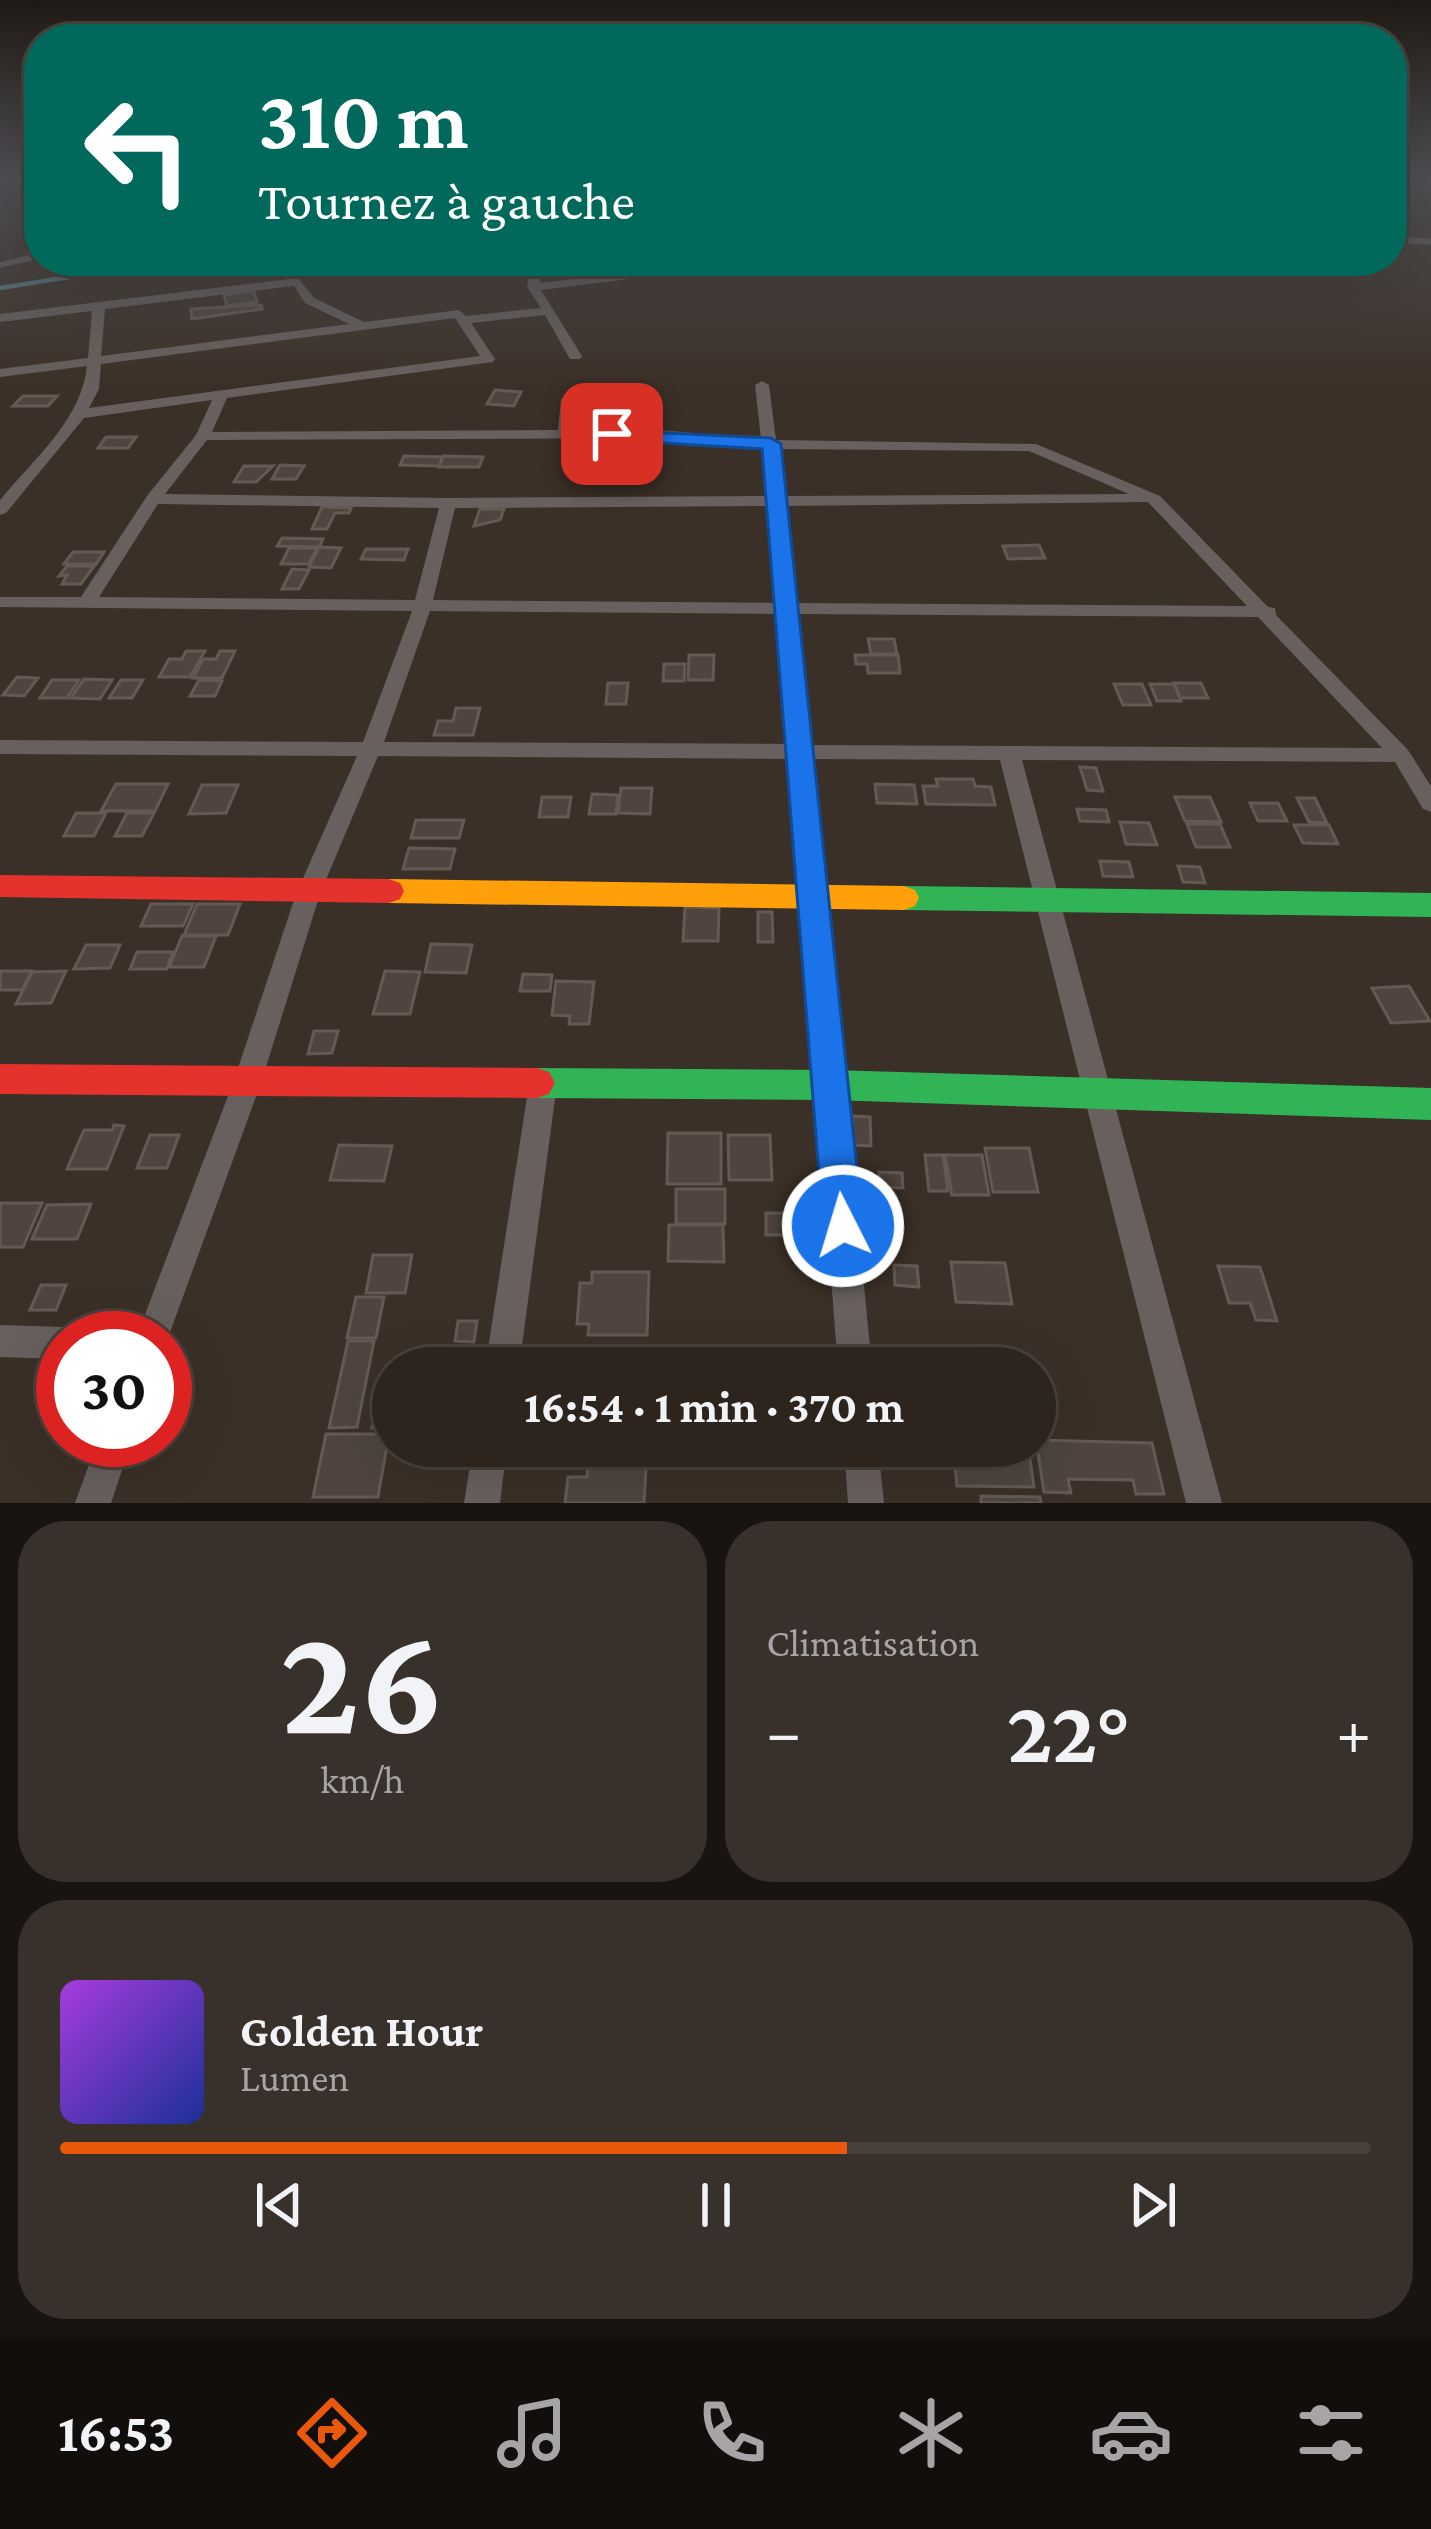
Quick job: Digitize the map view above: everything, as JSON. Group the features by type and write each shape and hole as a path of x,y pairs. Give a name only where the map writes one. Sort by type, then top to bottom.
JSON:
{"street":[{"path":"534,276 532,287 575,356"},
{"path":"532,287 633,276"},
{"path":"0,318 298,282 309,300 364,326"},
{"path":"1,507 79,414 92,389 90,359 99,305"},
{"path":"462,320 549,311"},
{"path":"0,374 459,314 488,359 79,414"},
{"path":"762,386 790,610 853,1347"},
{"path":"87,602 153,499 203,436 220,398"},
{"path":"566,434 568,399"},
{"path":"203,436 659,434 771,444 1031,447 1154,499 1269,612 1401,754 1431,804"},
{"path":"153,499 448,503 1154,499"},
{"path":"162,1311 247,1083 308,894 371,748 422,608 448,503"},
{"path":"0,602 1269,612"},
{"path":"0,747 1401,754"},
{"path":"1009,752 1204,1503"},
{"path":"0,886 308,894 1431,904"},
{"path":"0,1079 831,1085 1431,1104"},
{"path":"505,1347 544,1084"},
{"path":"0,1341 36,1342"},
{"path":"93,1503 106,1467"},
{"path":"482,1503 487,1467"},
{"path":"863,1467 866,1503"}],"building":[{"path":"254,291 257,302 227,306 224,295"},
{"path":"261,305 262,309 192,319 191,309"},
{"path":"495,390 521,392 514,406 487,404"},
{"path":"23,396 57,396 48,406 13,406"},
{"path":"106,437 136,437 128,448 98,448"},
{"path":"404,456 443,457 439,466 400,465"},
{"path":"443,456 483,457 479,467 439,467"},
{"path":"280,465 304,466 296,479 272,479"},
{"path":"244,466 273,466 256,482 234,482"},
{"path":"322,507 351,508 349,513 335,513 327,529 312,529"},
{"path":"480,509 504,509 500,520 474,526"},
{"path":"282,538 323,539 319,547 277,546"},
{"path":"1039,545 1045,558 1008,559 1003,546"},
{"path":"319,547 341,548 331,568 309,567"},
{"path":"289,548 317,548 309,564 281,564"},
{"path":"366,549 408,549 404,560 361,559"},
{"path":"73,552 104,552 96,564 64,564"},
{"path":"67,566 94,566 81,584 62,584 67,575 59,576"},
{"path":"292,569 309,570 299,589 282,589"},
{"path":"868,639 894,639 897,654 871,654"},
{"path":"186,651 205,651 190,677 159,677 169,659 182,659"},
{"path":"220,651 235,651 222,678 193,678 203,659 216,659"},
{"path":"689,655 714,655 713,680 688,680"},
{"path":"855,655 898,655 900,673 868,673 867,664 856,664"},
{"path":"664,664 685,664 684,681 663,681"},
{"path":"17,677 38,678 24,696 3,695"},
{"path":"84,679 112,680 100,699 71,698"},
{"path":"52,680 79,680 67,698 40,698"},
{"path":"121,680 143,680 132,698 109,698"},
{"path":"199,680 222,681 215,696 190,696"},
{"path":"608,683 628,683 626,704 606,704"},
{"path":"1174,683 1201,683 1208,698 1180,698"},
{"path":"1114,684 1142,684 1151,705 1123,705"},
{"path":"1150,684 1174,684 1181,701 1157,701"},
{"path":"456,708 480,708 473,735 434,735 438,721 453,721"},
{"path":"1080,767 1096,768 1103,791 1087,790"},
{"path":"936,779 973,779 975,786 991,787 995,805 926,804 923,786 938,786"},
{"path":"116,784 168,784 155,811 101,811"},
{"path":"875,784 914,785 917,804 877,803"},
{"path":"202,785 238,785 226,813 189,814"},
{"path":"621,788 652,788 650,814 618,813"},
{"path":"592,794 618,795 616,814 589,814"},
{"path":"542,797 571,797 568,817 539,817"},
{"path":"1175,797 1210,797 1221,822 1185,821"},
{"path":"1297,798 1315,798 1327,823 1309,822"},
{"path":"1250,803 1278,803 1287,821 1258,821"},
{"path":"1077,809 1106,810 1109,822 1080,821"},
{"path":"76,813 106,813 94,836 64,836"},
{"path":"127,813 154,813 142,836 115,836"},
{"path":"416,820 464,820 459,838 411,838"},
{"path":"1120,822 1149,823 1157,845 1126,844"},
{"path":"1187,824 1220,824 1230,847 1196,847"},
{"path":"1294,825 1329,825 1338,844 1303,843"},
{"path":"409,848 455,849 450,869 403,869"},
{"path":"1100,861 1129,862 1133,877 1103,876"},
{"path":"1178,866 1200,867 1205,883 1183,882"},
{"path":"151,904 193,904 183,926 141,926"},
{"path":"197,904 240,904 228,935 184,935"},
{"path":"685,907 719,908 718,941 683,941"},
{"path":"758,912 772,912 773,942 758,942"},
{"path":"182,936 216,936 204,967 169,967"},
{"path":"431,944 472,945 466,973 425,972"},
{"path":"86,945 120,945 110,968 74,969"},
{"path":"137,952 173,952 167,969 130,969"},
{"path":"0,971 32,971 22,990 0,990"},
{"path":"66,971 51,1003 16,1004 32,972"},
{"path":"385,971 420,972 410,1014 373,1014"},
{"path":"523,974 552,975 550,991 520,991"},
{"path":"556,981 594,982 589,1024 569,1024 570,1016 552,1015"},
{"path":"1409,986 1430,1021 1391,1023 1372,988"},
{"path":"314,1031 338,1031 332,1053 308,1054"},
{"path":"852,1116 870,1117 871,1146 853,1145"},
{"path":"114,1125 124,1126 107,1169 67,1169 84,1130 112,1130"},
{"path":"668,1133 721,1133 721,1184 667,1184"},
{"path":"150,1135 179,1135 167,1168 137,1168"},
{"path":"728,1135 770,1135 772,1180 729,1180"},
{"path":"339,1145 392,1146 384,1181 330,1180"},
{"path":"985,1148 1029,1148 1038,1192 993,1192"},
{"path":"925,1155 943,1155 948,1191 929,1191"},
{"path":"945,1155 982,1155 989,1195 952,1195"},
{"path":"879,1172 902,1173 903,1188 880,1187"},
{"path":"676,1189 725,1189 725,1224 676,1224"},
{"path":"0,1203 42,1203 23,1247 0,1247"},
{"path":"91,1204 77,1239 32,1239 47,1205"},
{"path":"766,1213 784,1213 785,1235 766,1235"},
{"path":"669,1225 723,1225 724,1262 668,1261"},
{"path":"373,1255 412,1255 405,1293 366,1293"},
{"path":"951,1262 1005,1263 1012,1304 956,1302"},
{"path":"894,1265 917,1266 919,1287 895,1285"},
{"path":"1218,1266 1260,1267 1277,1321 1256,1320 1250,1303 1229,1303"},
{"path":"592,1272 649,1272 647,1335 588,1335 589,1324 577,1324 580,1283 592,1283"},
{"path":"41,1285 66,1285 56,1310 30,1310"},
{"path":"356,1297 384,1297 376,1338 347,1338"},
{"path":"458,1321 477,1321 474,1342 455,1341"},
{"path":"348,1341 374,1341 357,1427 329,1428"},
{"path":"326,1434 372,1434 372,1467 383,1467 378,1497 313,1497"},
{"path":"1056,1441 1152,1443 1164,1494 1136,1494 1133,1480 1068,1479 1071,1493 1044,1492 1040,1467 1056,1467"},
{"path":"588,1467 646,1467 644,1503 565,1503 568,1477 587,1477"},
{"path":"955,1467 1031,1467 1034,1487 957,1486"},
{"path":"981,1496 1040,1497 1041,1503 981,1503"}],"waterway":[{"path":"0,288 75,276"}],"traffic: fast":[{"path":"904,898 1431,905"},
{"path":"537,1083 831,1085 1431,1104"}],"traffic: slow":[{"path":"389,891 904,898"}],"traffic: jam":[{"path":"0,886 389,891"},
{"path":"0,1079 537,1083"}],"route":[{"path":"612,434 771,444 790,610 843,1226"}]}
